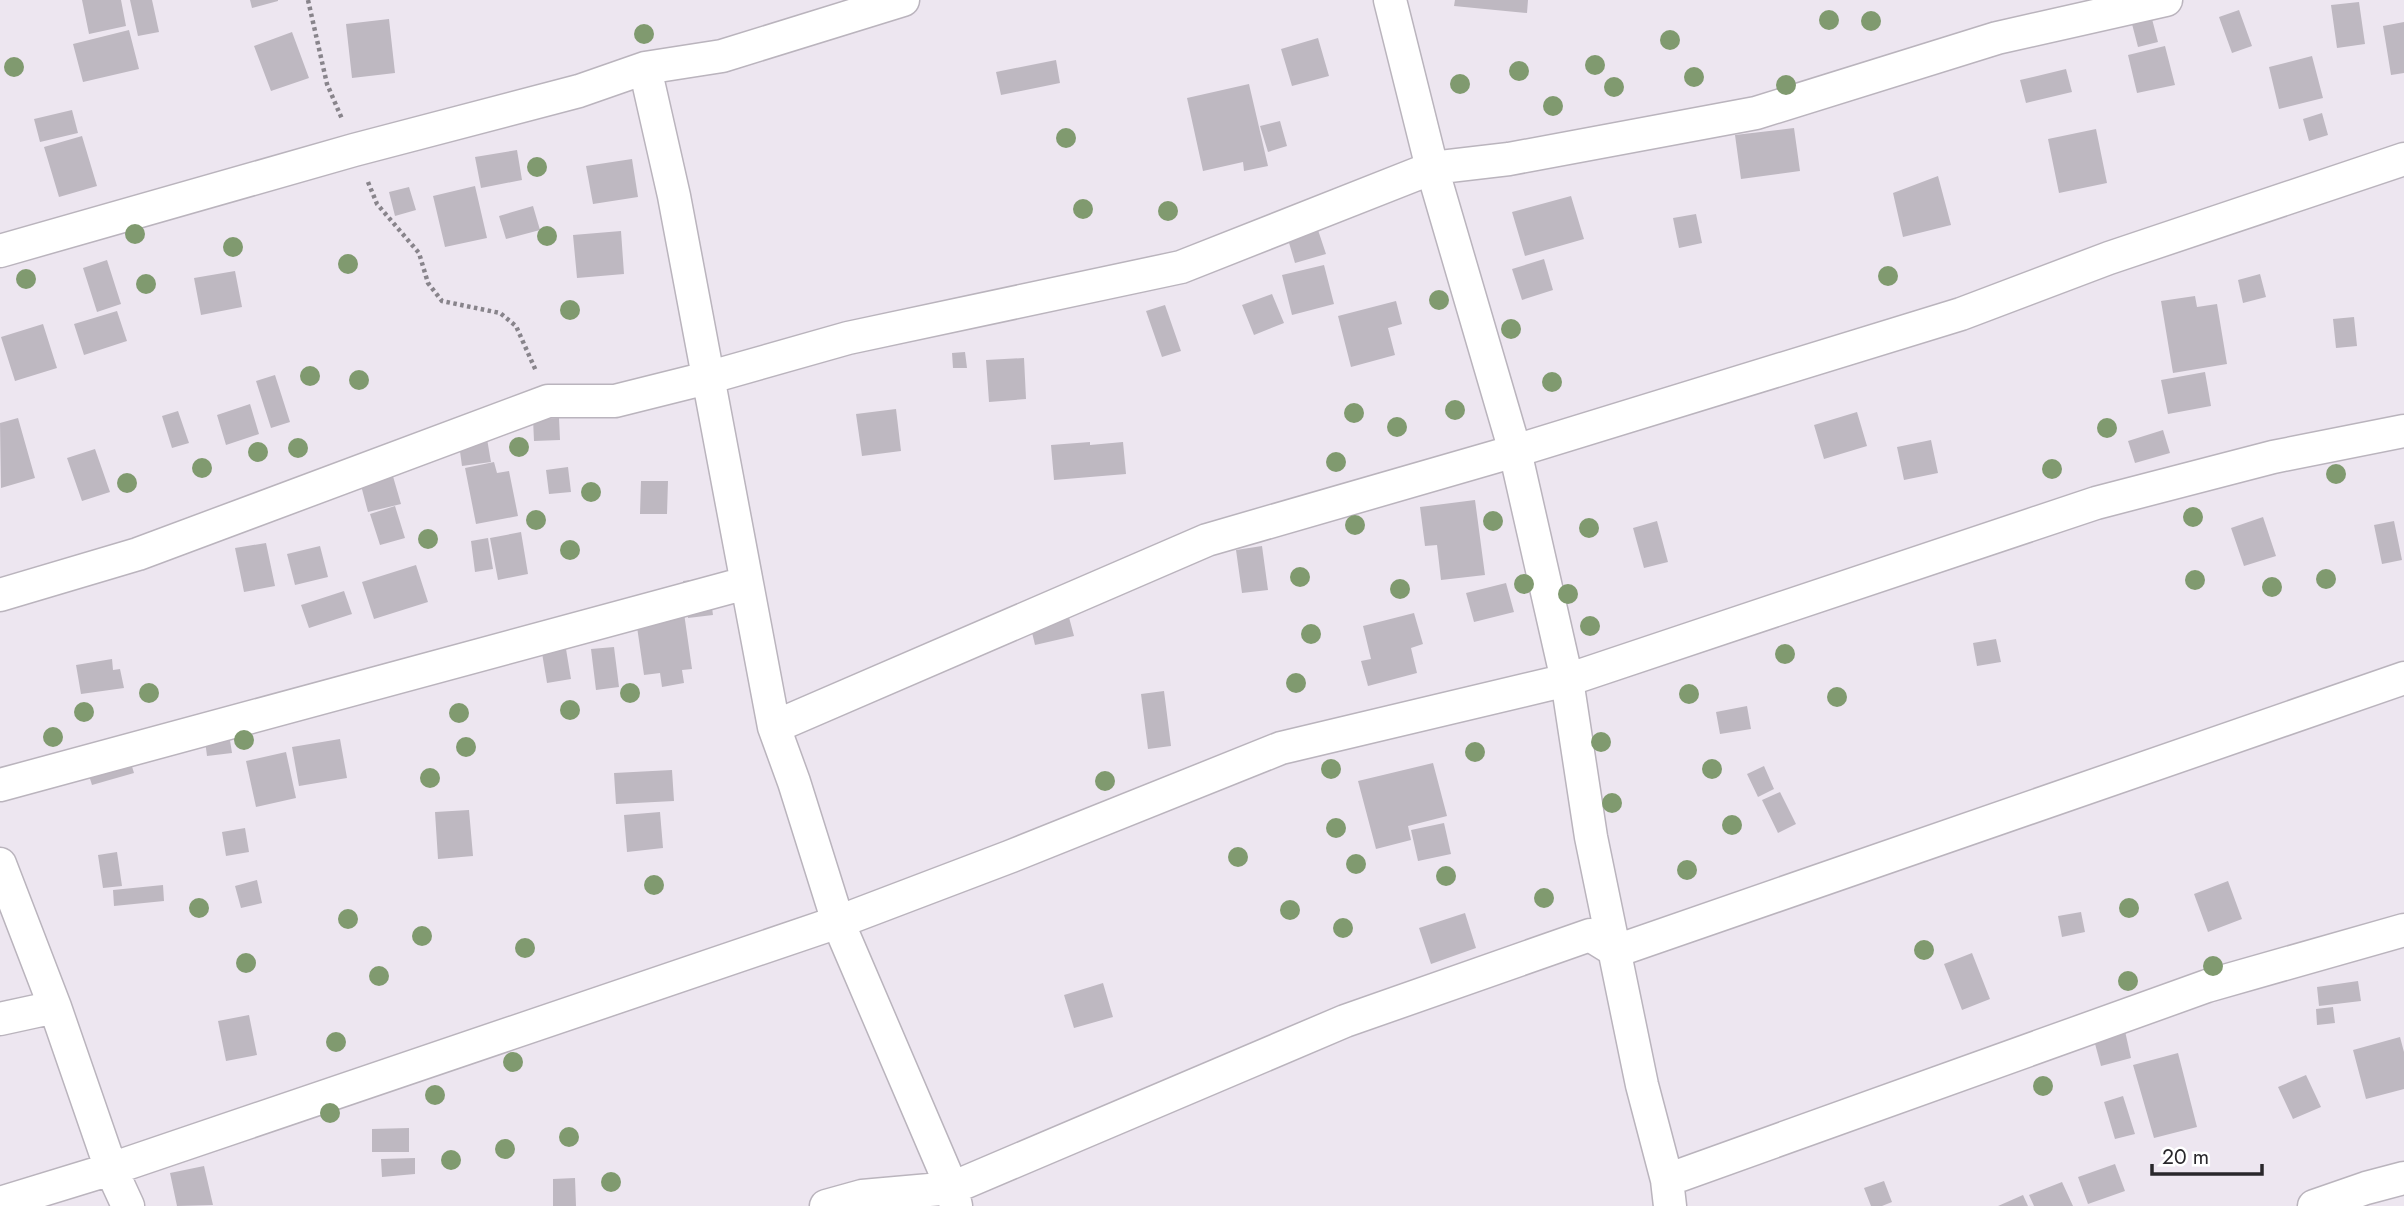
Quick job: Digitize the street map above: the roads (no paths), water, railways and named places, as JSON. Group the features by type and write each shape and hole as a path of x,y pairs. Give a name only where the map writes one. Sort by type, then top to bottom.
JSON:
{"street":[{"path":"0,250 354,149 579,90 645,68 722,56 903,0"},
{"path":"1390,0 1432,168 1515,451 1567,680 1591,837 1642,1085 1668,1193 2207,986 2404,930"},
{"path":"0,594 138,554 548,401 615,401 848,338 1181,267 1432,168 1509,159 1756,113 1997,38 2166,0"},
{"path":"645,68 674,196 774,727 838,922 954,1197"},
{"path":"774,727 1207,540 1515,451 1961,314 2109,258 2404,159"},
{"path":"0,1203 111,1169 838,922 1022,852 1281,748 1567,680 2096,503 2273,457 2404,431"},
{"path":"0,785 746,583"},
{"path":"1616,951 2404,678"},
{"path":"0,864 55,1007 111,1169 128,1206"},
{"path":"826,1206 862,1196 954,1197 1345,1021 1590,935 1616,951"},
{"path":"0,1019 55,1007"},
{"path":"2314,1206 2404,1178"}]}
